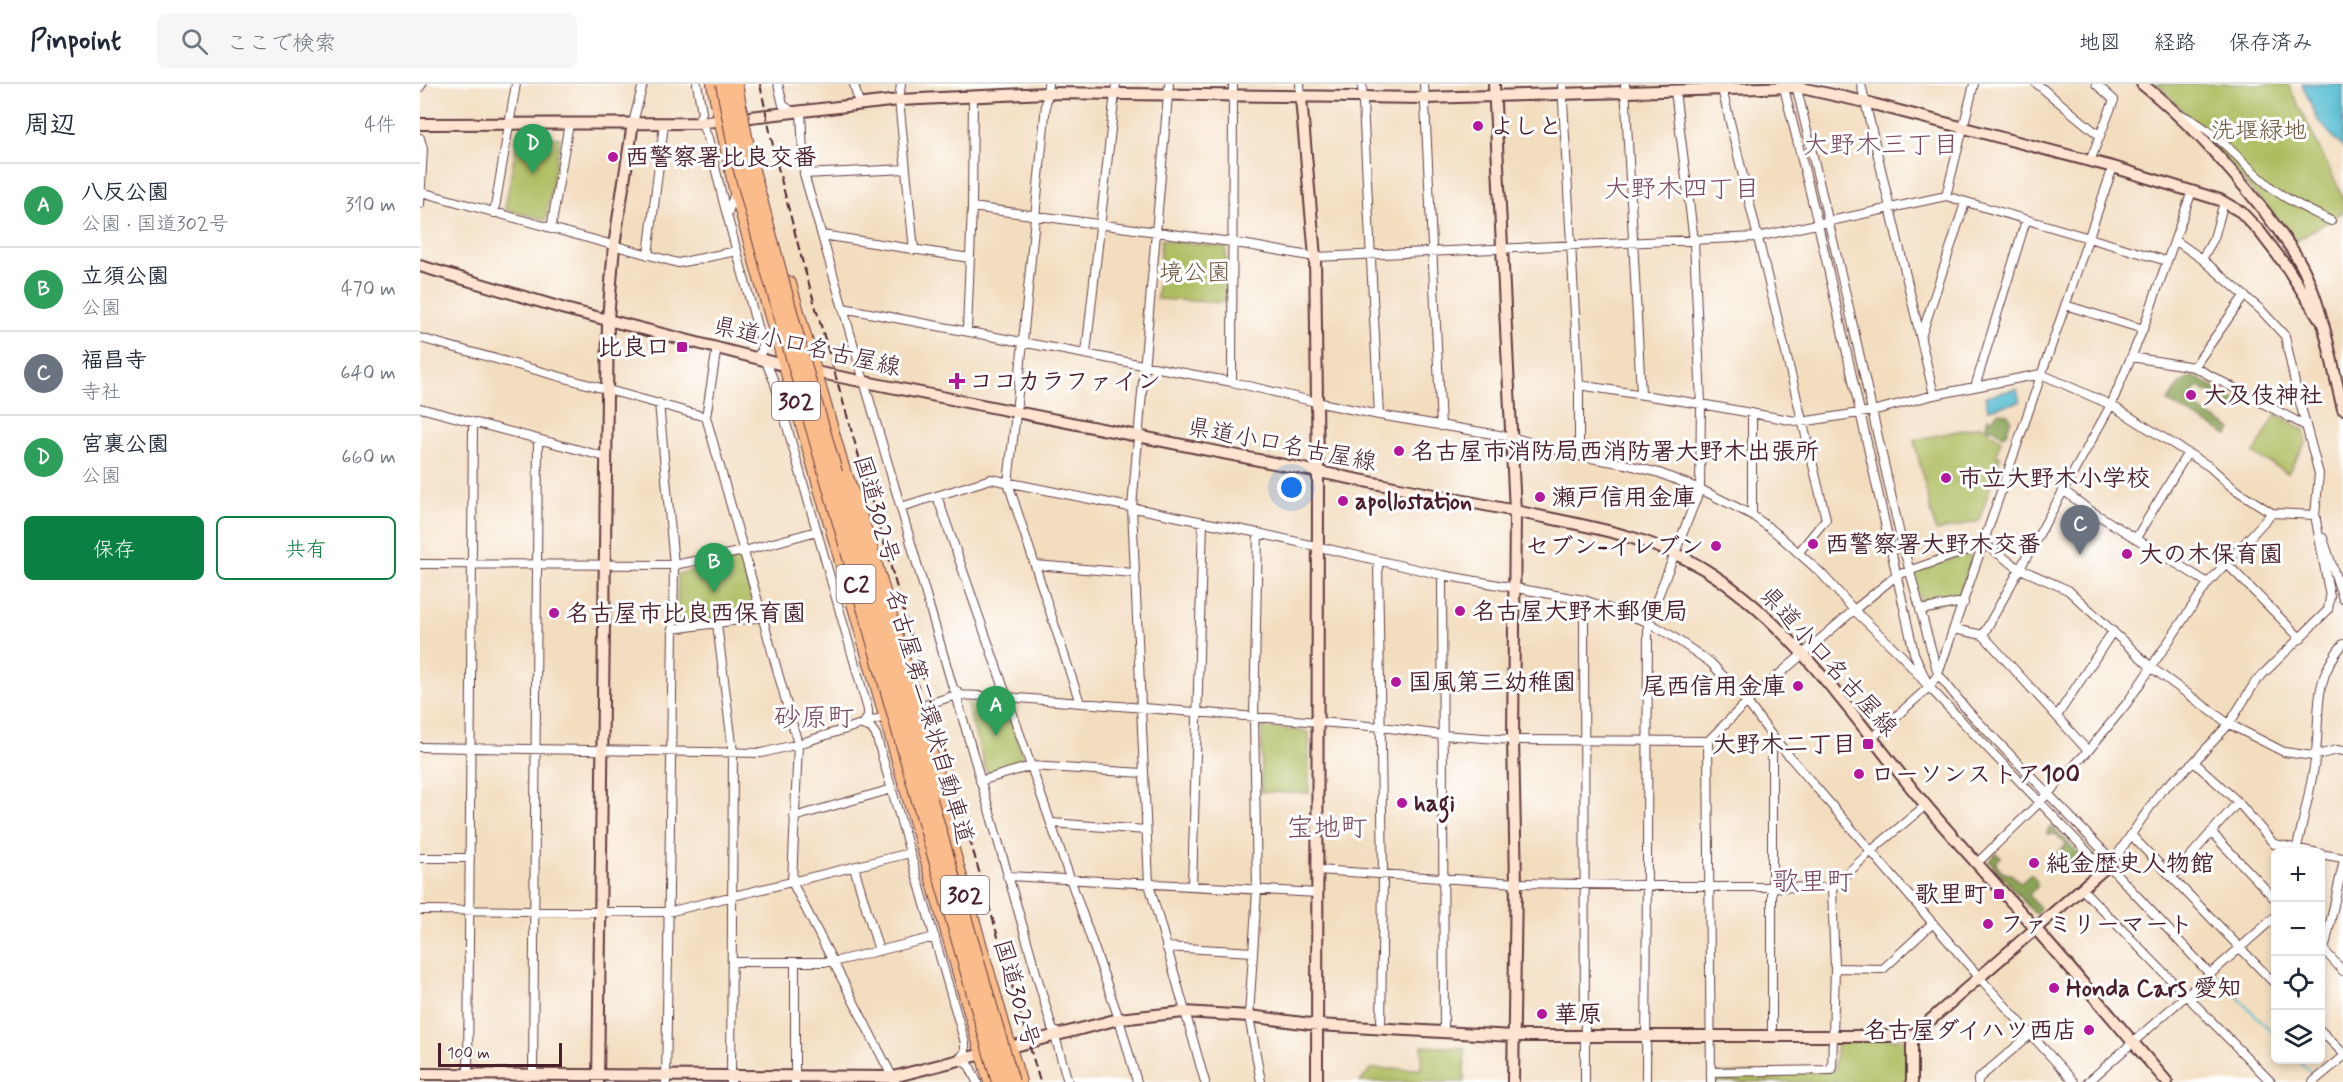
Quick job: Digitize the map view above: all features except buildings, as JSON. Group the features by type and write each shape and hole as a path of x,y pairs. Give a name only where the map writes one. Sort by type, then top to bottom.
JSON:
{"highway":[{"name":"国道302号","path":"714,84 736,189 991,1082"},
{"name":"名古屋第二環状自動車道","path":"721,84 736,152 774,292 999,1082"},
{"name":"名古屋第二環状自動車道","path":"735,84 753,172 816,407 1012,1082"},
{"name":"国道302号","path":"741,84 773,227 1019,1082"},
{"path":"816,407 841,463 868,540 971,895 980,945"}],"street":[{"path":"494,213 516,84"},
{"path":"598,1078 608,319 614,246 633,123 643,84"},
{"path":"697,84 702,112 698,123"},
{"path":"778,84 783,105 797,112"},
{"path":"854,84 859,104"},
{"path":"901,84 899,100 914,250"},
{"path":"1232,382 1233,84"},
{"path":"1300,84 1315,257 1318,472 1317,1082"},
{"path":"1362,84 1379,415"},
{"path":"1424,84 1441,426"},
{"path":"1494,84 1515,512 1516,883 1513,1082"},
{"path":"1861,84 1934,395"},
{"path":"1946,196 1974,84"},
{"path":"2037,84 2100,136"},
{"path":"2090,161 2114,100 2096,84"},
{"path":"2142,84 2177,113 2212,148 2290,246 2307,277 2343,410"},
{"path":"1783,85 1818,224 1858,413 1898,575 1914,652 1921,674 1929,687"},
{"path":"420,124 698,123 859,104 1048,88 1168,90 1232,96 1300,98 1425,99 1495,98 1563,89 1796,85 2114,167 2224,202 2241,212 2260,232 2286,266 2320,319"},
{"path":"1796,85 1909,572 1938,674 1967,710 2048,794 2109,866 2209,973"},
{"path":"1725,87 1757,237 1826,519 1799,552"},
{"path":"1048,88 1008,483 1080,703"},
{"path":"1626,88 1641,394"},
{"path":"1646,1082 1648,622 1700,489 1701,404 1694,240 1682,88"},
{"path":"1086,354 1115,89"},
{"path":"1563,89 1579,385 1579,456"},
{"path":"1168,90 1132,507 1134,573 1149,884 1205,1082"},
{"path":"967,330 972,207 973,96"},
{"path":"797,112 804,174 953,688 959,695 1007,876 1053,1028 1059,1035 1068,1082"},
{"path":"2177,113 2201,123 2275,190 2296,204 2331,221"},
{"path":"551,229 569,123"},
{"path":"698,123 703,127 708,138 762,345 760,359 774,381 869,714 862,725"},
{"path":"648,255 664,124"},
{"path":"420,138 423,149 420,204"},
{"path":"1872,738 1929,687 1938,674 2114,167"},
{"path":"804,174 906,169"},
{"path":"727,217 736,189"},
{"path":"1983,634 2111,405 2143,329 2192,191"},
{"path":"421,192 678,263 736,251"},
{"path":"972,207 1156,231 1315,257 1757,237 1946,196 2168,261"},
{"path":"2202,259 2220,222 2224,202"},
{"path":"1920,338 1965,203"},
{"path":"1975,387 2026,220"},
{"path":"822,235 970,258"},
{"path":"420,1074 533,1074 598,1078 894,1079 1119,1019 1184,1012 1249,1016 1318,1025 1513,1036 1912,1036 2109,866 2161,791 2194,762 2229,724 2256,681 2328,610 2331,597 2315,515 2319,474 2285,336 2261,310 2202,259 2175,240"},
{"name":"県道小口名古屋線","path":"420,266 608,319 815,372 1620,534 1676,554 1738,592 1802,654 1926,805 2167,1082"},
{"path":"748,293 770,309"},
{"path":"2194,367 2244,296"},
{"path":"2065,305 2143,329"},
{"path":"843,308 1143,364 1379,415 1511,437 1579,456 1659,473 1700,489 1752,515 1799,552 1902,656 2039,802 2109,866"},
{"path":"420,338 706,417"},
{"path":"717,347 706,417 798,744 792,882 894,1079"},
{"path":"2131,357 2194,367 2306,426"},
{"path":"1579,385 1802,422 1872,411 1934,395 2041,374 2111,405 2210,467 2233,488 2272,513 2315,515"},
{"path":"659,403 674,565 667,1078"},
{"path":"420,408 606,457"},
{"path":"1752,413 1752,515"},
{"path":"468,1074 473,422"},
{"path":"533,1074 538,440"},
{"path":"2136,538 2187,454"},
{"path":"901,507 991,479 1258,533 1378,562 1584,600 1648,622 1711,663 1747,702 1772,736 1979,977 2074,1082"},
{"path":"2063,490 2088,509 2208,582"},
{"path":"937,496 1119,1019 1137,1082"},
{"path":"1977,863 2048,794 2088,751 2152,668 2208,582 2272,513"},
{"path":"2315,515 2343,599"},
{"path":"1192,886 1203,522"},
{"path":"420,564 674,565 744,551 817,531"},
{"path":"1258,533 1254,717 1257,890 1249,1016 1261,1082"},
{"path":"1711,1082 1708,741 1747,702 1898,575 1982,545 1989,547 2018,568 2068,590 2152,668 2229,724 2284,752 2316,756 2337,750 2343,751"},
{"path":"1378,562 1383,874 1381,1029"},
{"path":"2226,563 2301,639"},
{"path":"1035,565 1134,573"},
{"path":"1442,575 1444,1032"},
{"path":"1584,600 1585,1082"},
{"path":"1920,610 1964,603"},
{"path":"672,629 762,617"},
{"path":"717,624 733,752 731,1079"},
{"path":"1954,629 1983,634 2088,751"},
{"path":"2057,716 2113,632"},
{"path":"2297,848 2316,756 2319,695 2331,659 2343,644"},
{"path":"853,658 874,673"},
{"path":"420,747 762,753 959,695 1139,707 1514,740 1708,741"},
{"path":"862,725 871,728 876,735 935,937 965,1043 965,1052 959,1060"},
{"path":"1772,736 1772,1035"},
{"path":"2194,762 2238,802 2274,844 2287,848"},
{"path":"980,781 1031,766 1143,773"},
{"path":"794,817 891,789"},
{"path":"2172,878 2238,802"},
{"path":"1318,870 1516,883 1585,882 1647,886 1772,885 1832,888 1872,850 1926,805"},
{"path":"905,836 906,826 913,810"},
{"path":"1051,823 1146,830"},
{"path":"2211,832 2271,895"},
{"path":"2131,835 2271,980"},
{"path":"420,910 668,912 910,853"},
{"path":"2325,855 2343,858"},
{"path":"420,858 470,858"},
{"path":"2325,937 2343,864"},
{"path":"854,867 879,951"},
{"path":"1007,876 1318,893"},
{"path":"1711,1072 1832,1070 1835,968 1832,888"},
{"path":"2082,889 2271,1082"},
{"path":"2088,1082 2271,920"},
{"path":"1835,968 1883,969 1933,923"},
{"path":"732,962 833,962 935,937"},
{"path":"1166,947 1253,952"},
{"path":"2325,952 2343,971"},
{"path":"795,962 795,1079"},
{"path":"952,997 970,1008"},
{"path":"1978,1082 1978,1079 2031,1034"},
{"path":"2313,1082 2343,1055 2325,1035"},
{"path":"1912,1036 1912,1082"},
{"path":"959,1060 969,1065 977,1082"}],"green space":[{"name":"洗堰緑地","path":"2156,84 2288,84 2343,197 2343,212 2296,241 2163,89"},
{"path":"518,135 560,138 546,220 505,209"},
{"name":"境公園","path":"1161,240 1226,247 1226,303 1157,299"},
{"path":"2193,376 2245,405 2241,411 2197,386 2187,403 2232,429 2228,435 2168,402 2179,384"},
{"path":"1999,412 2007,414 2011,419 2007,431 2002,436 1993,428 1988,429 1986,426 1988,418 1994,419"},
{"path":"2276,414 2304,430 2306,442 2288,473 2254,454"},
{"path":"1981,426 2001,440 1996,455 2000,457 1979,521 1936,531 1914,440"},
{"path":"1968,554 1972,559 1958,599 1922,607 1912,572"},
{"path":"738,559 742,562 756,612 753,616 682,624 677,619 678,574"},
{"path":"966,703 1006,707 1025,764 987,774"},
{"path":"1262,727 1309,732 1309,793 1261,792"},
{"path":"2052,826 2084,859 2080,863 2073,857 2058,867 2052,865 2050,867 2047,863 2066,845 2056,834 2047,834"},
{"path":"1996,853 2001,857 1995,863 2004,873 2011,874 2021,883 2031,874 2036,880 2037,887 2028,895 2040,908 2038,914 2034,913 1989,861"},
{"path":"1903,1039 1910,1045 1910,1082 1713,1082 1713,1074 1834,1071 1837,1040"},
{"path":"1422,1046 1465,1048 1464,1082 1360,1082 1371,1069 1421,1069"}],"water":[{"path":"2302,84 2343,84 2343,148 2318,120"},
{"path":"2017,389 2020,402 1988,409 1985,396"}],"waterway":[{"path":"2215,974 2271,1031"},
{"path":"2302,1064 2314,1076"}],"railway":[{"path":"760,84 776,160 802,260 1040,1082"}],"place":[{"name":"よしと","path":"1478,126"},
{"name":"西警察署比良交番","path":"613,157"},
{"name":"宮裏公園","path":"533,174"},
{"name":"比良口","path":"682,347"},
{"name":"ココカラファイン","path":"957,381"},
{"name":"大及伎神社","path":"2191,395"},
{"name":"名古屋市消防局西消防署大野木出張所","path":"1399,451"},
{"name":"市立大野木小学校","path":"1946,478"},
{"name":"瀬戸信用金庫","path":"1540,497"},
{"name":"apollostation","path":"1343,501"},
{"name":"西警察署大野木交番","path":"1813,544"},
{"name":"セブン-イレブン","path":"1716,546"},
{"name":"大の木保育園","path":"2127,554"},
{"name":"福昌寺","path":"2080,555"},
{"name":"立須公園","path":"714,593"},
{"name":"名古屋大野木郵便局","path":"1460,611"},
{"name":"名古屋市比良西保育園","path":"554,613"},
{"name":"国風第三幼稚園","path":"1396,682"},
{"name":"尾西信用金庫","path":"1798,686"},
{"name":"八反公園","path":"996,736"},
{"name":"大野木二丁目","path":"1868,744"},
{"name":"ローソンストア100","path":"1859,774"},
{"name":"hagi","path":"1402,803"},
{"name":"純金歴史人物館","path":"2034,863"},
{"name":"歌里町","path":"1999,894"},
{"name":"ファミリーマート","path":"1988,924"},
{"name":"Honda Cars 愛知","path":"2054,988"},
{"name":"華原","path":"1542,1014"},
{"name":"名古屋ダイハツ西店","path":"2089,1030"}],"district":[{"name":"大野木三丁目","path":"1881,144"},
{"name":"大野木四丁目","path":"1682,188"},
{"name":"砂原町","path":"814,717"},
{"name":"宝地町","path":"1327,827"},
{"name":"歌里町","path":"1813,881"}]}
